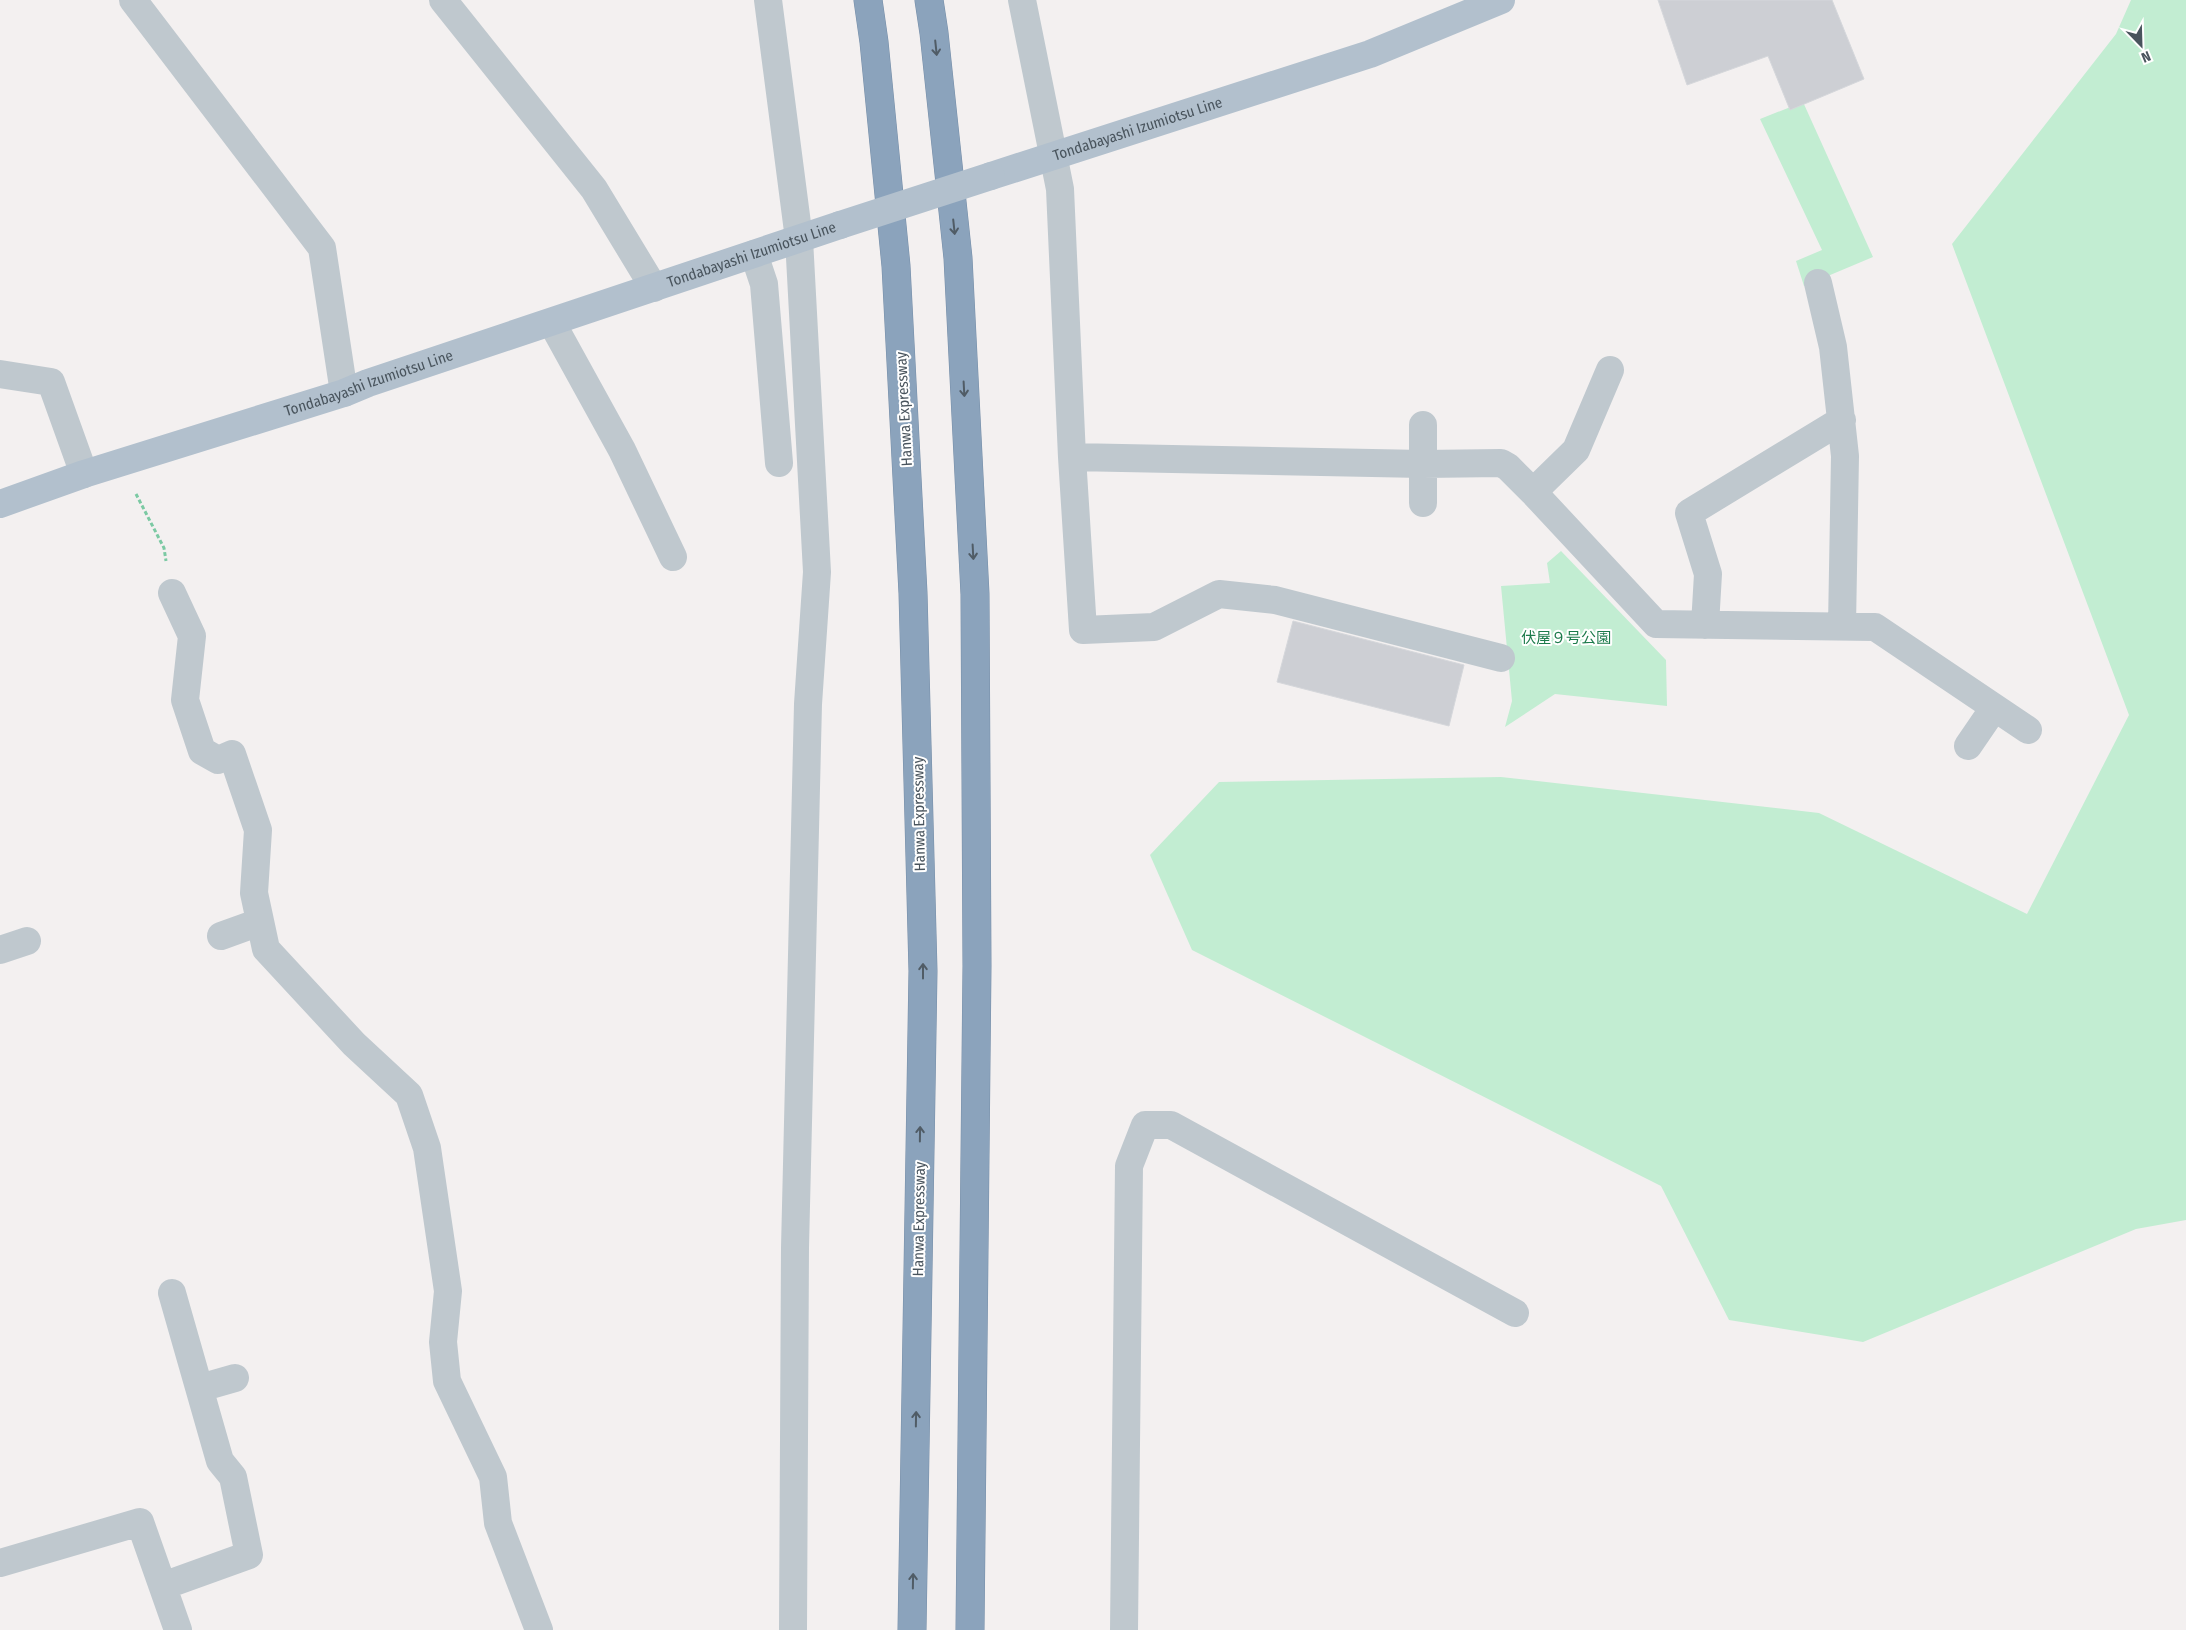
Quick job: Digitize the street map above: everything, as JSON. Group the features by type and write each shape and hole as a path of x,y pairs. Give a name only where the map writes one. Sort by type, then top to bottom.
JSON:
{"highway":[{"name":"Hanwa Expressway","path":"868,0 874,42 896,266 913,593 923,971 912,1630"},
{"path":"929,0 958,258 975,594 977,966 970,1630"}],"main road":[{"name":"Tondabayashi Izumiotsu Line","path":"0,504 84,474 124,463 552,323 799,238 1370,54 1502,0"}],"street":[{"path":"133,0 322,248 344,392"},
{"path":"443,0 594,189 654,288"},
{"path":"768,0 799,238 817,572 808,704 794,1248 793,1630"},
{"path":"1022,0 1060,189 1072,457 1083,630 1154,627 1219,594 1275,600 1501,658"},
{"path":"754,254 764,284 779,463"},
{"path":"1818,283 1833,347 1845,456 1842,626"},
{"path":"552,323 622,450 673,557"},
{"path":"1533,492 1576,450 1610,370"},
{"path":"0,374 51,382 84,474"},
{"path":"1705,625 1708,574 1690,513 1842,420"},
{"path":"1423,424 1423,503"},
{"path":"1072,457 1423,464 1501,463 1508,467 1533,492 1656,624 1875,627 2028,730"},
{"path":"172,593 192,636 185,700 202,751 218,760 232,754 258,830 254,893 266,949 354,1044 409,1095 427,1148 448,1291 443,1342 447,1381 493,1477 498,1523 539,1630"},
{"path":"1968,746 1994,708"},
{"path":"221,936 260,922"},
{"path":"0,950 26,941"},
{"path":"1124,1630 1129,1166 1145,1125 1171,1125 1516,1314"},
{"path":"163,1586 250,1555 233,1477 220,1460 172,1292"},
{"path":"200,1388 235,1378"},
{"path":"0,1563 140,1522 178,1630"}],"path":[{"path":"124,463 136,494 164,548 172,593"}],"green space":[{"path":"2131,0 2186,0 2186,1220 2136,1229 1863,1342 1729,1320 1661,1186 1192,950 1150,855 1219,782 1501,777 1819,813 2027,914 2129,715 1952,244 2116,34"},
{"path":"1803,102 1873,257 1804,286 1796,261 1822,250 1760,119"},
{"name":"伏屋９号公園","path":"1561,551 1666,660 1667,706 1555,694 1505,727 1512,701 1501,586 1550,583 1547,563"}],"building":[{"path":"1658,0 1832,0 1864,79 1790,110 1768,56 1687,85"},
{"path":"1293,621 1464,665 1449,726 1277,682"}]}
